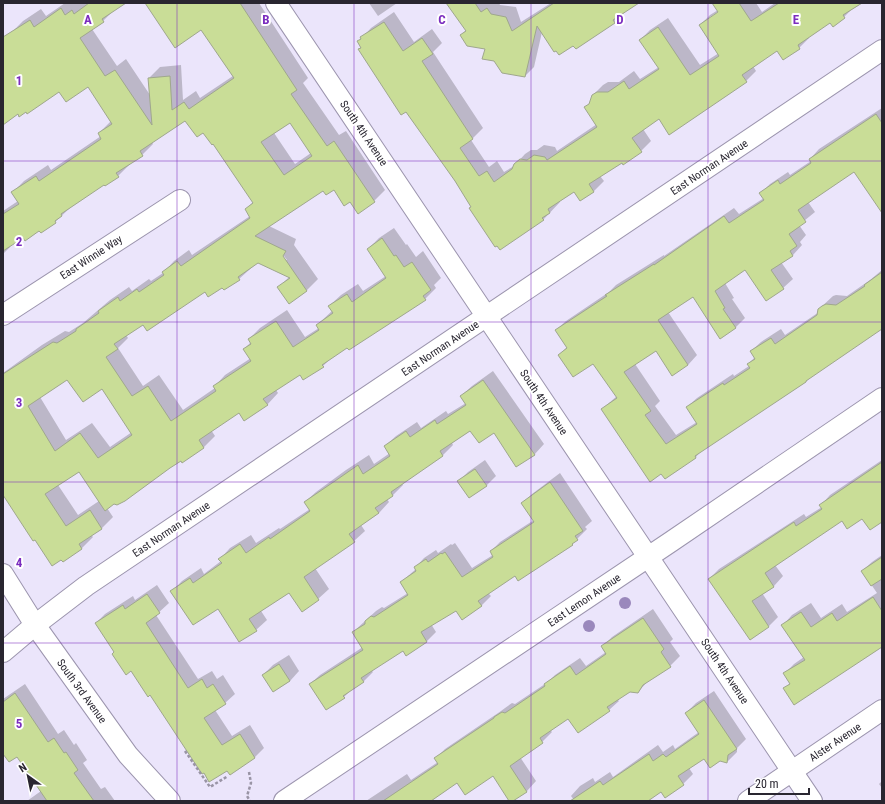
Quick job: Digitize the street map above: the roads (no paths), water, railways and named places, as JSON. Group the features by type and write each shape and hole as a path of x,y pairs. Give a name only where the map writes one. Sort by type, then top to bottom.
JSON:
{"street":[{"name":"South 4th Avenue","path":"276,3 812,801"},
{"name":"East Norman Avenue","path":"3,652 35,625 86,586 882,50"},
{"name":"East Winnie Way","path":"3,315 180,200"},
{"name":"East Lemon Avenue","path":"284,801 882,398"},
{"name":"South 3rd Avenue","path":"3,574 35,625 131,759 170,801"},
{"name":"Alster Avenue","path":"748,801 882,710"}]}
